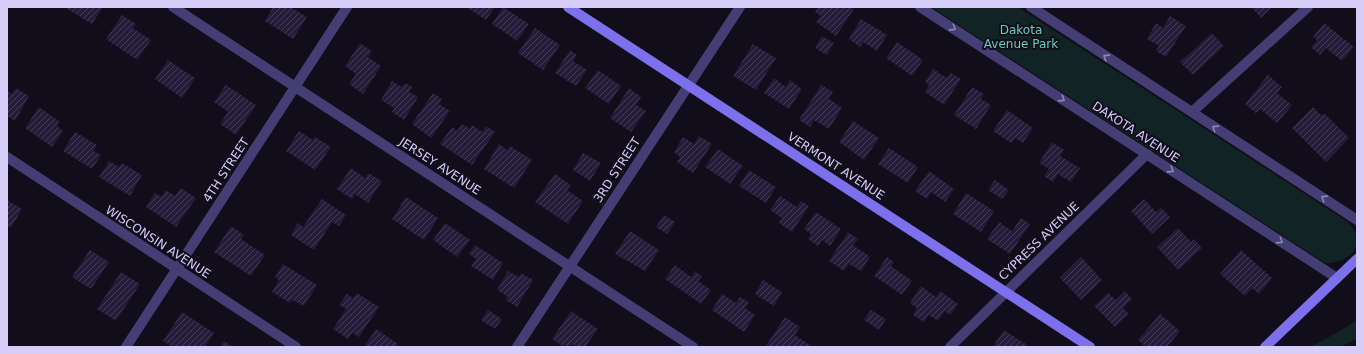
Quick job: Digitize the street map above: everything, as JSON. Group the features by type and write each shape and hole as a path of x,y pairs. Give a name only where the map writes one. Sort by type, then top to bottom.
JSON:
{"street":[{"name":"JERSEY AVENUE","path":"173,7 693,347"},
{"name":"4TH STREET","path":"126,347 347,7"},
{"name":"VERMONT AVENUE","path":"568,7 1090,347"},
{"name":"3RD STREET","path":"517,347 740,7"},
{"name":"DAKOTA AVENUE","path":"920,7 1337,278"},
{"path":"1031,7 1357,220"},
{"path":"1192,112 1308,7"},
{"name":"CYPRESS AVENUE","path":"950,347 1147,154"},
{"name":"WISCONSIN AVENUE","path":"7,157 296,347"},
{"path":"1265,347 1357,259"}],"green space":[{"name":"Dakota Avenue Park","path":"931,7 1018,7 1348,222 1354,230 1357,239 1354,250 1342,260 1325,263"},
{"path":"1357,320 1357,339 1340,347 1310,347 1338,332"}],"building":[{"path":"64,7 103,7 92,24"},
{"path":"273,7 290,7 307,17 293,39 265,21"},
{"path":"466,7 495,7 486,20"},
{"path":"503,7 529,24 517,41 492,24"},
{"path":"818,7 850,7 854,9 836,36 816,22 821,16 815,12"},
{"path":"1251,7 1272,7 1261,18"},
{"path":"122,15 136,24 133,28 151,40 137,60 106,39"},
{"path":"1170,16 1186,26 1166,57 1156,51 1159,46 1147,39 1156,23 1163,28"},
{"path":"861,19 887,35 877,51 863,42 860,47 849,39"},
{"path":"1324,23 1354,47 1342,61 1326,48 1320,55 1311,47 1317,40 1313,37"},
{"path":"535,28 560,45 543,70 518,53"},
{"path":"1212,33 1224,46 1193,75 1180,62"},
{"path":"822,36 834,43 827,55 815,48"},
{"path":"897,42 923,60 912,76 886,58"},
{"path":"360,43 372,51 368,57 381,66 363,94 349,84 356,74 345,66"},
{"path":"753,44 776,58 756,90 733,76"},
{"path":"570,50 577,55 573,61 587,70 576,86 555,73"},
{"path":"168,60 195,78 182,98 155,79"},
{"path":"933,69 947,78 951,73 961,79 944,105 925,92 929,85 925,82"},
{"path":"598,70 621,86 609,104 585,88"},
{"path":"1268,75 1282,87 1277,93 1292,105 1277,123 1260,109 1256,113 1245,104"},
{"path":"774,78 786,87 790,80 802,89 789,109 764,93"},
{"path":"392,81 402,87 405,83 412,87 409,92 418,97 404,120 392,112 394,108 381,100"},
{"path":"226,85 256,105 236,135 220,124 228,112 214,102"},
{"path":"821,85 833,92 829,99 842,108 829,129 814,120 810,127 799,120"},
{"path":"972,87 984,94 981,99 991,105 976,129 954,115"},
{"path":"16,88 29,96 15,121 7,116 7,91 12,94"},
{"path":"629,88 641,97 636,105 646,111 631,132 610,118"},
{"path":"433,93 442,99 439,104 450,111 431,138 412,124"},
{"path":"39,107 59,121 57,126 63,131 52,147 25,128"},
{"path":"1313,107 1322,116 1324,113 1349,138 1326,162 1292,128"},
{"path":"1007,110 1033,128 1023,143 1015,138 1011,143 993,131"},
{"path":"853,121 879,138 864,160 839,142"},
{"path":"462,124 470,129 472,125 482,132 486,126 495,132 472,165 440,144 452,127 457,131"},
{"path":"299,131 313,140 315,137 331,147 315,170 286,151"},
{"path":"75,132 97,145 94,151 101,155 92,169 63,151"},
{"path":"699,136 712,144 693,173 677,162 680,157 674,152 683,137 694,144"},
{"path":"1052,142 1064,150 1060,156 1080,168 1071,182 1058,174 1053,182 1044,176 1049,169 1039,163"},
{"path":"499,144 507,150 510,146 532,160 514,188 484,169"},
{"path":"889,148 918,167 908,183 878,164"},
{"path":"718,149 743,166 730,184 705,167"},
{"path":"583,153 601,163 590,181 573,170"},
{"path":"109,161 119,167 122,163 142,175 130,196 99,177"},
{"path":"351,168 365,178 368,173 382,181 368,203 355,194 352,199 337,189"},
{"path":"749,170 776,187 766,203 739,186"},
{"path":"929,171 954,189 945,202 931,192 927,199 915,191"},
{"path":"555,174 571,185 567,190 583,201 568,224 535,202"},
{"path":"995,180 1009,190 1002,199 988,190"},
{"path":"181,188 196,198 176,227 146,207 155,193 161,197 166,190 175,196"},
{"path":"966,193 994,211 981,232 953,214"},
{"path":"780,196 797,207 801,201 809,206 792,232 779,223 782,218 770,210"},
{"path":"406,197 438,218 424,240 392,219"},
{"path":"322,199 346,215 339,226 332,222 314,250 291,235 298,223 303,227"},
{"path":"1144,199 1156,212 1161,208 1170,217 1152,234 1131,211"},
{"path":"7,200 22,209 11,228 7,225"},
{"path":"816,212 841,229 830,246 822,240 818,246 808,239 811,234 804,229"},
{"path":"664,215 675,222 667,234 656,227"},
{"path":"1021,218 1030,224 1010,254 987,239 999,222 1012,231"},
{"path":"445,223 470,240 457,257 433,240"},
{"path":"231,226 244,235 241,239 265,255 251,276 214,252"},
{"path":"1178,228 1191,242 1194,239 1202,248 1178,270 1157,247"},
{"path":"630,231 659,250 645,271 615,254"},
{"path":"848,232 858,239 853,245 870,257 861,271 849,264 844,271 829,261"},
{"path":"475,245 503,263 493,280 471,266 476,259 469,254"},
{"path":"90,250 109,262 91,289 72,277"},
{"path":"1241,250 1272,278 1259,294 1252,288 1245,296 1220,274"},
{"path":"887,257 894,262 891,266 912,281 902,295 874,276"},
{"path":"1081,257 1102,280 1081,300 1060,278"},
{"path":"283,264 317,285 304,306 292,300 290,303 272,292 279,280 275,277"},
{"path":"675,265 691,277 695,271 702,276 698,281 711,290 701,304 665,279"},
{"path":"508,271 519,277 521,273 533,280 517,307 506,300 508,297 497,290"},
{"path":"121,272 140,284 116,321 97,309"},
{"path":"763,280 782,292 774,306 755,294"},
{"path":"921,286 936,297 940,291 958,304 950,315 945,311 938,321 929,315 924,322 913,315 917,308 910,303"},
{"path":"1125,291 1132,299 1123,308 1129,314 1115,327 1094,306 1108,293 1116,300"},
{"path":"357,293 379,307 359,337 352,333 348,339 333,329 346,309 339,305 347,294 353,298"},
{"path":"722,294 736,303 740,297 749,302 745,308 755,315 744,332 712,310"},
{"path":"488,310 502,319 495,329 481,320"},
{"path":"871,310 886,319 879,330 864,320"},
{"path":"571,311 598,329 585,347 576,347 572,344 570,347 564,347 552,339"},
{"path":"182,312 214,333 205,347 173,347 163,341"},
{"path":"1160,314 1180,331 1167,347 1146,347 1138,340"},
{"path":"785,317 800,327 795,335 813,347 765,347"},
{"path":"376,329 398,344 396,347 364,347"},
{"path":"1004,330 1030,347 996,347 994,345"},
{"path":"224,341 233,347 220,347"}]}
